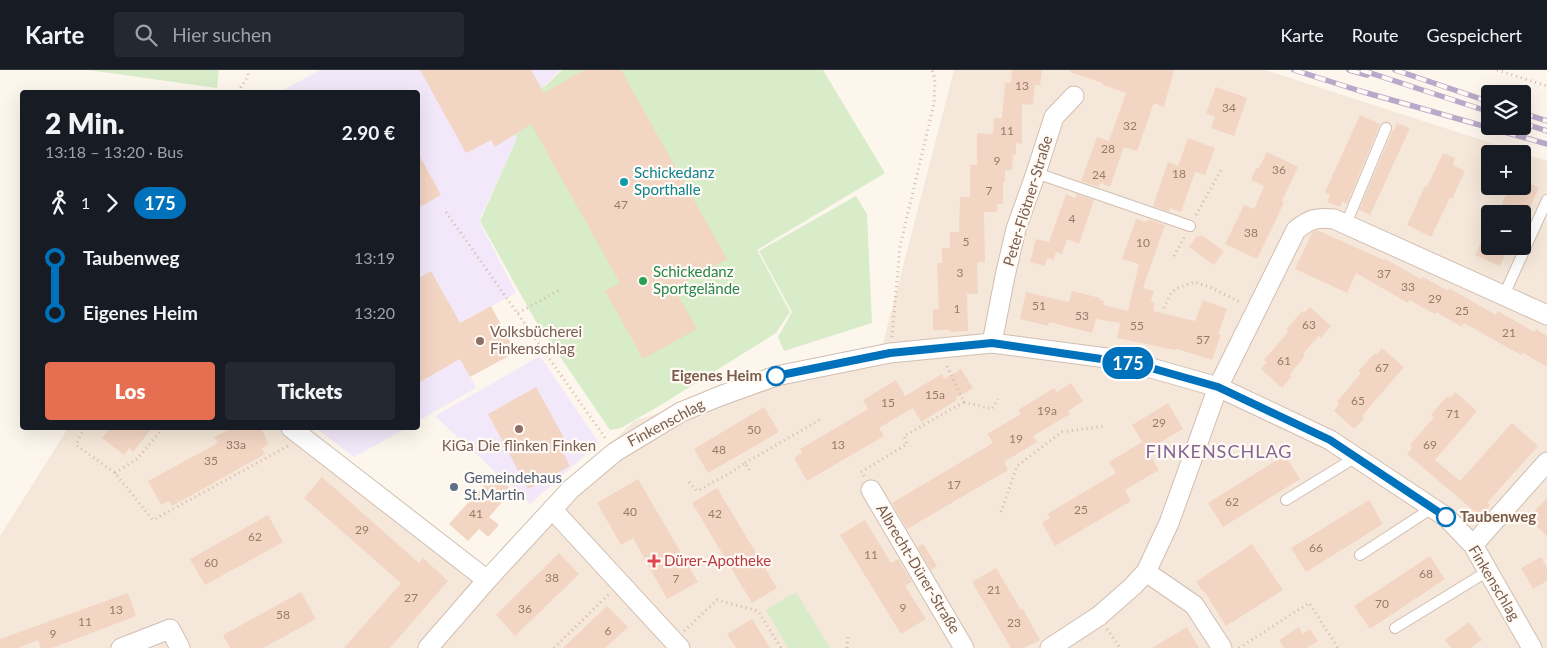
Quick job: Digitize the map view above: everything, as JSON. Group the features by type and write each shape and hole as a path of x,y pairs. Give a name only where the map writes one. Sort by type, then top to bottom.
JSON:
{"street":[{"name":"Peter-Flötner-Straße","path":"992,343 1016,229 1054,117 1074,96"},
{"path":"1050,648 1099,616 1128,591 1146,572 1169,523 1218,387 1296,230 1306,222 1318,217 1334,219 1547,315"},
{"name":"Finkenschlag","path":"428,648 571,488 615,452 681,412 776,376 890,353 992,343 1107,358 1218,387 1330,440 1446,517 1473,545 1532,648"},
{"path":"298,433 487,580"},
{"path":"1473,545 1547,462"},
{"name":"Albrecht-Dürer-Straße","path":"871,490 964,648"},
{"path":"552,509 677,645"},
{"path":"1146,572 1194,606 1222,648"},
{"path":"121,648 170,630 180,648"}],"lane":[{"path":"1346,224 1386,128"},
{"path":"1036,173 1190,226"},
{"path":"1504,295 1547,200"},
{"path":"1286,500 1356,457"},
{"path":"1360,555 1432,508"},
{"path":"1395,628 1488,571"}],"path":[{"path":"239,90 248,76 248,70"},
{"path":"890,353 900,246 934,104 935,79 932,70"},
{"path":"1497,70 1547,86"},
{"path":"1174,256 1222,170"},
{"path":"446,212 615,452"},
{"path":"1164,308 1171,293 1177,288 1194,282 1210,286 1256,311"},
{"path":"518,313 560,290"},
{"path":"938,348 964,402"},
{"path":"871,490 862,472 907,444 904,436 964,402 992,409 998,399"},
{"path":"689,482 697,491 823,418"},
{"path":"1001,512 1017,466 1062,432 1105,426"},
{"path":"83,430 76,445 115,473 153,520 298,433"},
{"path":"115,473 137,459 160,430"},
{"path":"745,463 750,471"},
{"path":"554,648 620,583"},
{"path":"677,645 717,600 758,611 781,648"},
{"path":"1239,648 1309,603 1338,648"},
{"path":"1099,616 1120,648"},
{"path":"847,648 848,638"}],"shaded area":[{"path":"320,70 560,70 544,86 502,109 517,138 479,221 516,293 445,331 476,388 420,420 420,90 284,90"},
{"path":"954,70 1265,70 1497,145 1481,145 1481,195 1531,195 1531,156 1547,161 1547,648 0,648 0,536 67,430 302,430 483,569 634,421 883,343"},
{"name":"KiGa Die flinken Finken","path":"540,356 599,443 530,504 435,416"},
{"path":"319,430 403,430 354,457"}],"green space":[{"path":"88,70 219,70 217,88"},
{"name":"Schickedanz Sportgelände","path":"562,70 823,70 885,173 757,250 790,312 776,333 656,408 621,428 610,430 535,320 480,221 517,138 503,109 545,86"},
{"path":"856,196 867,214 872,323 784,351 778,337 792,312 759,251"},
{"path":"796,592 830,648 788,648 766,610"}],"building":[{"name":"Schickedanz Sporthalle","path":"420,70 531,70 544,93 584,70 621,70 727,259 674,288 697,329 643,359 605,291 620,283 531,124 495,147 491,140 466,153"},
{"path":"1012,70 1042,70 1040,85 1035,85 1033,105 1022,104 1022,144 1016,143 1016,155 1013,155 1012,170 1005,170 1003,204 997,204 997,212 984,212 985,262 977,262 978,294 967,294 968,331 950,332 950,330 933,330 933,309 939,309 937,263 942,263 942,248 950,248 950,232 959,232 960,197 970,197 970,165 977,165 977,133 993,134 994,118 1002,118 1005,83 1011,83"},
{"path":"1071,70 1174,70 1164,107 1154,103 1137,151 1124,147 1110,187 1100,183 1099,187 1081,181 1097,137 1109,141 1126,93 1070,72"},
{"path":"1216,87 1247,98 1234,136 1211,128 1215,117 1206,113"},
{"path":"1360,115 1380,124 1347,204 1342,202 1340,207 1327,202 1330,195 1325,192"},
{"path":"1397,123 1410,128 1370,215 1359,210"},
{"path":"1188,138 1215,148 1205,175 1195,172 1181,212 1170,208 1169,212 1153,206 1168,162 1178,166"},
{"path":"1267,152 1298,167 1257,259 1225,244 1244,205 1254,209 1264,186 1251,180 1256,168 1258,169"},
{"path":"1443,153 1455,158 1453,165 1465,171 1431,237 1407,225"},
{"path":"420,157 441,195 420,207"},
{"path":"1531,184 1539,188 1531,205 1501,205 1506,195 1531,195"},
{"path":"1066,194 1075,198 1077,194 1094,200 1079,244 1067,239 1062,254 1056,252 1054,260 1047,258 1045,266 1030,262 1036,239 1049,242"},
{"path":"1136,219 1147,222 1148,219 1165,225 1143,288 1154,291 1151,301 1155,303 1153,311 1195,321 1203,300 1227,309 1218,334 1221,335 1212,360 1177,349 1117,338 1120,323 1096,319 1092,333 1049,322 1048,326 1020,319 1026,292 1069,302 1072,291 1100,298 1100,300 1104,301 1103,305 1128,311 1139,264 1122,259"},
{"path":"1317,230 1385,259 1421,279 1423,277 1448,291 1449,288 1496,315 1498,311 1534,332 1536,329 1547,336 1547,367 1523,353 1521,355 1464,323 1462,327 1436,312 1435,314 1409,300 1408,303 1356,273 1347,293 1295,269 1312,233"},
{"path":"1201,235 1224,251 1214,265 1189,247 1197,236 1200,237"},
{"path":"1481,242 1481,255 1505,255 1500,266 1475,255"},
{"path":"431,271 460,323 491,306 516,352 470,377 460,359 420,382 420,278"},
{"path":"1310,307 1331,326 1303,354 1305,356 1289,375 1292,376 1282,388 1261,369 1267,362 1264,360 1288,332 1286,330 1302,311 1304,313"},
{"path":"1382,348 1404,367 1362,416 1364,418 1354,429 1334,411 1339,404 1337,402 1361,373 1358,371"},
{"path":"961,369 973,388 956,398 957,400 921,422 913,408 879,428 884,436 807,481 794,458 802,453 800,449 868,409 863,400 896,380 905,396 942,374 945,379"},
{"path":"1071,383 1083,401 1068,411 1070,414 1033,436 1037,442 1004,462 1008,470 907,529 892,503 993,443 987,434 1021,414 1018,410 1054,388 1057,392"},
{"path":"536,387 569,447 562,451 570,466 528,489 488,414"},
{"path":"1455,392 1477,411 1435,460 1460,481 1512,423 1538,446 1487,503 1490,505 1481,517 1407,454 1412,448 1410,445 1434,417 1431,415 1447,396 1450,398"},
{"path":"1168,403 1183,429 1147,450 1132,425"},
{"path":"764,407 779,432 708,473 694,449"},
{"path":"108,430 150,430 133,452 129,448 124,455 102,438"},
{"path":"229,430 262,430 269,444 262,448 265,454 172,506 169,501 161,505 148,481 218,443 214,437"},
{"path":"1142,442 1159,470 1125,490 1131,501 1055,546 1042,523 1050,518 1047,514 1116,473 1109,462"},
{"path":"1285,455 1300,479 1223,527 1208,503"},
{"path":"497,476 509,487 500,497 504,500 489,517 499,525 488,537 479,529 468,541 449,524 485,484 488,487"},
{"path":"322,477 419,563 423,558 448,581 390,648 344,648 401,583 304,498"},
{"path":"638,479 698,582 667,599 633,538 621,545 597,503"},
{"path":"717,488 777,588 752,603 692,503"},
{"path":"1547,498 1547,536 1528,518"},
{"path":"1369,500 1383,524 1306,572 1291,548"},
{"path":"268,515 283,542 205,585 190,559"},
{"path":"865,520 891,563 898,559 912,582 905,586 926,619 901,634 840,535"},
{"path":"923,544 937,566 931,570 917,547"},
{"path":"1252,544 1283,590 1226,626 1204,591 1196,582"},
{"path":"559,553 579,574 515,636 496,615"},
{"path":"1430,556 1445,579 1370,629 1354,606"},
{"path":"1541,557 1547,568 1547,581 1533,589 1521,568"},
{"path":"996,568 1021,610 1023,609 1040,640 1024,648 1011,648 972,582"},
{"path":"301,592 316,619 263,648 230,648 223,635"},
{"path":"128,593 136,616 52,648 41,648 38,640 18,648 0,648 0,639"},
{"path":"607,606 628,627 605,648 563,648"},
{"path":"752,619 770,648 736,648 727,634"},
{"path":"1469,622 1482,640 1471,648 1451,648 1445,640"},
{"path":"1187,627 1199,648 1152,648"},
{"path":"1299,627 1303,634 1310,629 1318,641 1306,648 1284,648 1279,640"}],"railway":[{"path":"1294,70 1360,91 1547,144"},
{"path":"1349,70 1367,75"},
{"path":"1361,70 1481,109"},
{"path":"1395,70 1481,99"},
{"path":"1531,116 1547,121"},
{"path":"1531,126 1547,131"}],"bus line":[{"name":"175","path":"776,376 890,353 992,343 1107,358 1218,387 1330,440 1446,517"}],"place":[{"name":"Schickedanz Sporthalle","path":"624,182"},
{"name":"Schickedanz Sportgelände","path":"643,281"},
{"name":"Volksbücherei Finkenschlag","path":"480,341"},
{"name":"Eigenes Heim","path":"776,376"},
{"name":"KiGa Die flinken Finken","path":"519,429"},
{"name":"Gemeindehaus St.Martin","path":"454,487"},
{"name":"Taubenweg","path":"1446,517"},
{"name":"Dürer-Apotheke","path":"654,561"}],"district":[{"name":"FINKENSCHLAG","path":"1219,452"}]}
